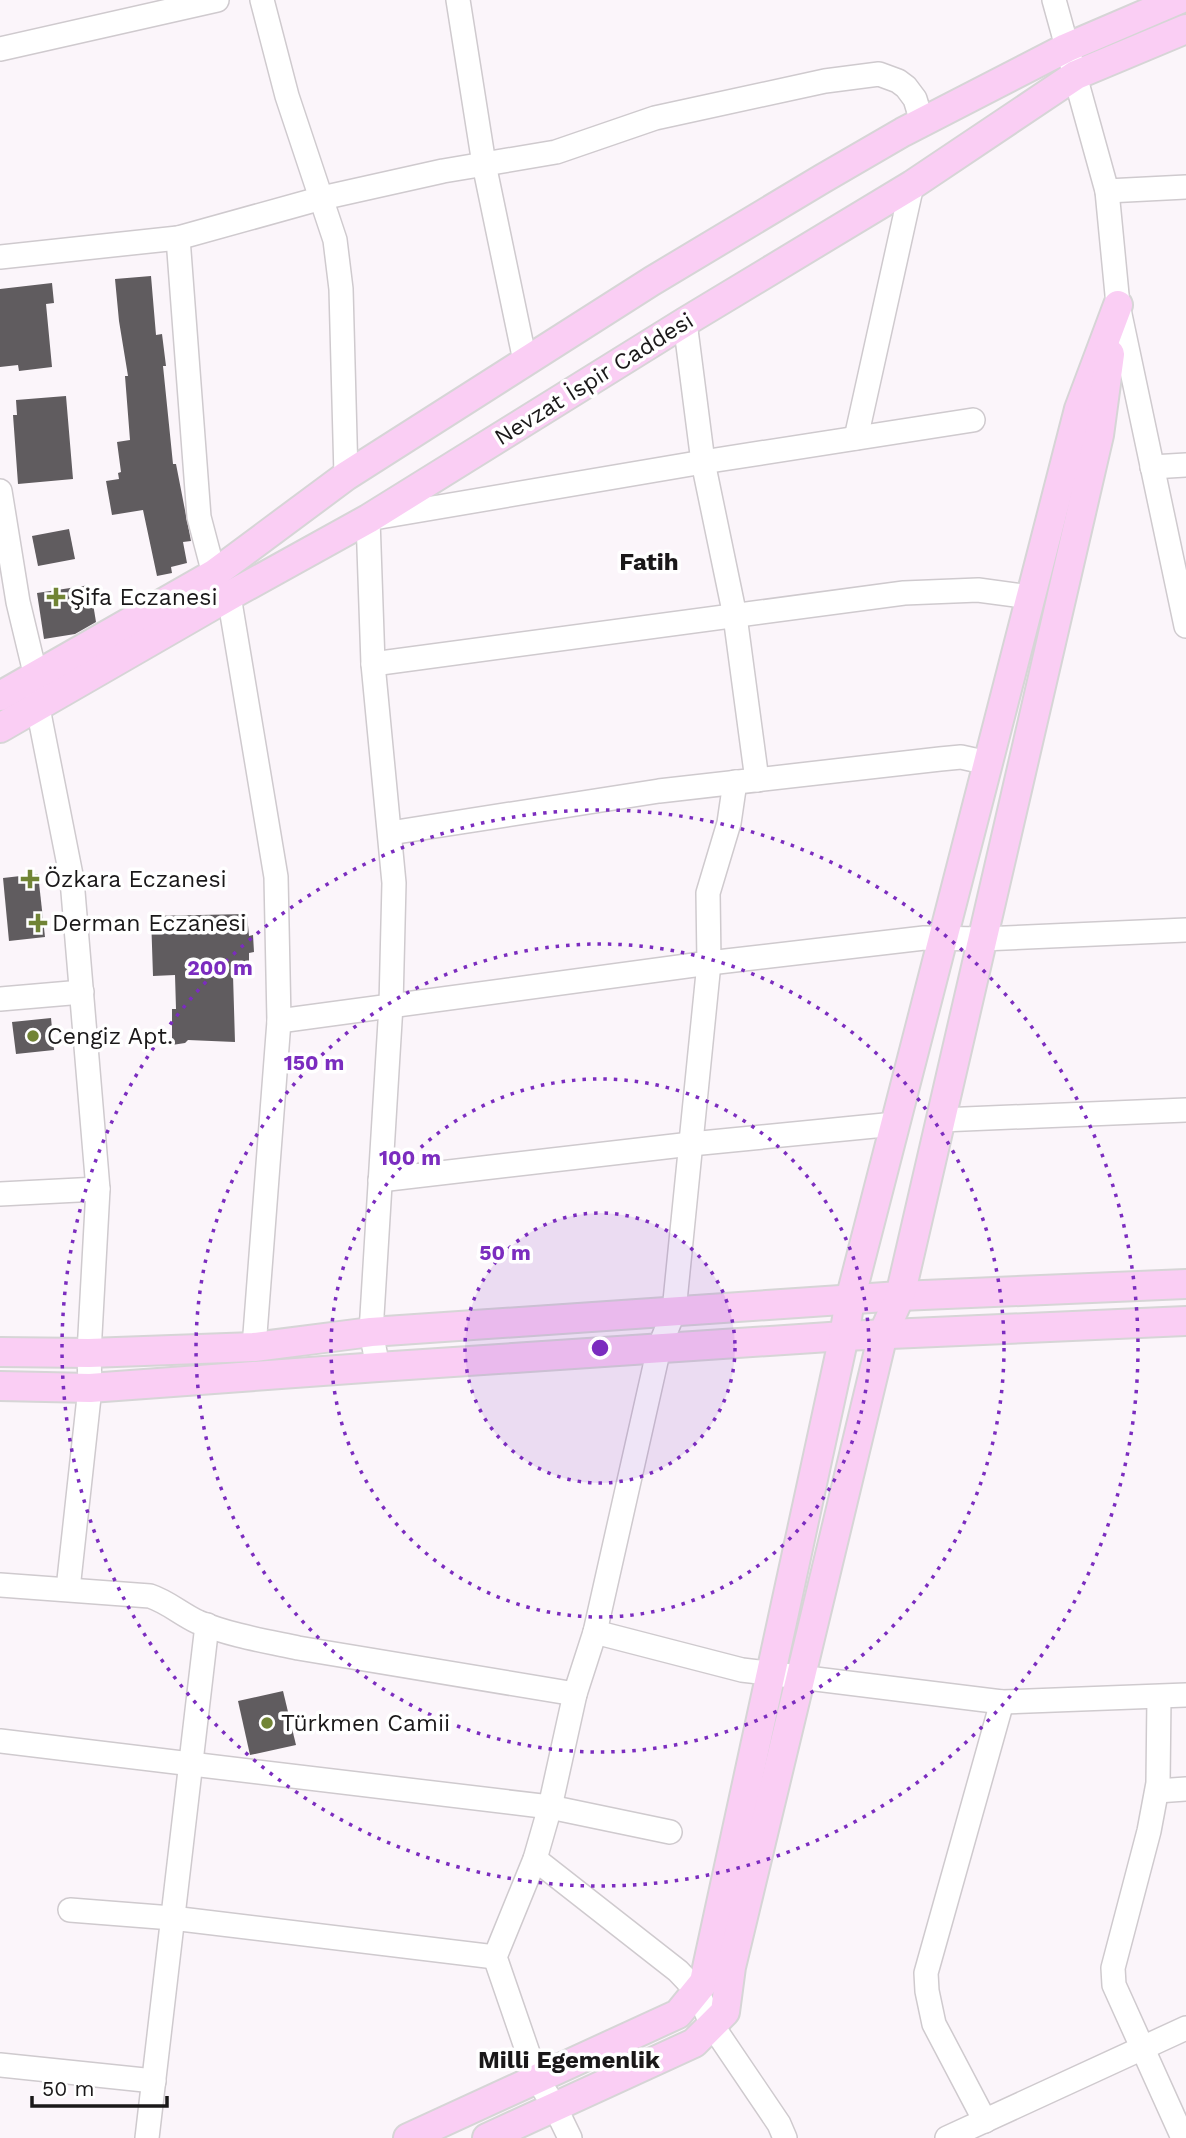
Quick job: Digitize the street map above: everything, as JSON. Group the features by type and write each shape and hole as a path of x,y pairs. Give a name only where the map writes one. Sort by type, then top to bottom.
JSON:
{"main road":[{"name":"Nevzat İspir Caddesi","path":"0,728 38,708 221,585 346,476 525,360 822,179 922,122 1066,48 1178,0"},
{"name":"Nevzat İspir Caddesi","path":"0,696 221,585 368,519 912,185 1076,75 1186,29"},
{"path":"408,2138 678,2014 704,1982 850,1300 1079,409 1118,305"},
{"path":"487,2138 694,2043 725,2012 731,1967 883,1335 900,1296 941,1120 1098,435 1118,305"},
{"path":"0,1352 89,1353 254,1347 370,1332 674,1311 900,1296 1186,1284"},
{"path":"0,1386 90,1388 844,1336 1186,1321"}],"street":[{"path":"0,49 217,0"},
{"path":"262,0 287,96 335,240 341,289 346,476"},
{"path":"458,0 484,164 525,360"},
{"path":"1054,0 1107,191 1118,305 1186,626"},
{"path":"0,257 178,238 322,198 484,164 556,152 655,118 825,81 879,74 898,81 915,99 922,122"},
{"path":"856,438 912,185"},
{"path":"1107,191 1186,187"},
{"path":"178,238 199,517 221,585 276,877 279,1021 254,1347"},
{"path":"570,2138 537,2079 495,1957 535,1859 550,1807 575,1694 595,1632 659,1349 674,1311 709,963 708,893 729,823 746,781 735,616 704,462 685,322"},
{"path":"378,1367 370,1332 391,1006 394,883 373,664 368,519 973,420"},
{"path":"1152,467 1186,466"},
{"path":"0,491 9,603 36,677 38,708 72,880 98,1189 89,1353 90,1388 68,1589"},
{"path":"373,664 904,593 978,590 1030,597"},
{"path":"390,833 659,791 961,757 988,764"},
{"path":"279,1021 709,963 925,938 982,939 1186,930"},
{"path":"0,999 82,992"},
{"path":"941,1120 1186,1110"},
{"path":"380,1180 691,1144 895,1124"},
{"path":"0,1194 98,1189"},
{"path":"0,1585 150,1596 167,1602 207,1625 298,1648 575,1694"},
{"path":"147,2138 207,1625"},
{"path":"595,1632 742,1670 1002,1702 1186,1695"},
{"path":"1159,1697 1157,1791 1113,1968 1114,1984 1183,2138"},
{"path":"985,2121 934,2024 926,1973 1002,1702"},
{"path":"0,1741 550,1807 670,1832"},
{"path":"1157,1791 1186,1789"},
{"path":"535,1859 678,1971 697,1991 712,2025 779,2124 785,2138"},
{"path":"70,1910 172,1918 495,1957"},
{"path":"947,2138 1186,2028"},
{"path":"0,2065 153,2081"}],"building":[{"path":"151,276 156,335 162,334 166,366 163,366 173,464 176,464 191,541 183,542 187,563 171,567 172,573 157,576 143,510 112,515 106,481 119,479 118,473 121,472 117,442 130,440 125,376 128,376 115,279"},
{"path":"52,283 54,303 46,304 52,367 19,371 18,365 0,367 0,289"},
{"path":"66,396 73,479 18,484 13,415 17,415 16,400"},
{"path":"69,529 75,559 38,566 32,536"},
{"path":"90,585 96,622 75,634 44,639 37,593"},
{"path":"38,874 45,937 9,941 3,878"},
{"path":"247,914 254,952 249,953 249,973 233,975 235,1042 188,1040 172,1045 172,1009 176,1009 175,975 153,976 151,916"},
{"name":"Cengiz Apt.","path":"51,1018 54,1050 16,1054 12,1022"},
{"name":"Türkmen Camii","path":"283,1691 296,1745 250,1755 238,1701"}],"place":[{"name":"Şifa Eczanesi","path":"56,597"},
{"name":"Özkara Eczanesi","path":"30,879"},
{"name":"Derman Eczanesi","path":"38,923"},
{"name":"Cengiz Apt.","path":"33,1036"},
{"name":"Türkmen Camii","path":"267,1723"}],"district":[{"name":"Fatih","path":"649,562"},
{"name":"Milli Egemenlik","path":"569,2060"}]}
